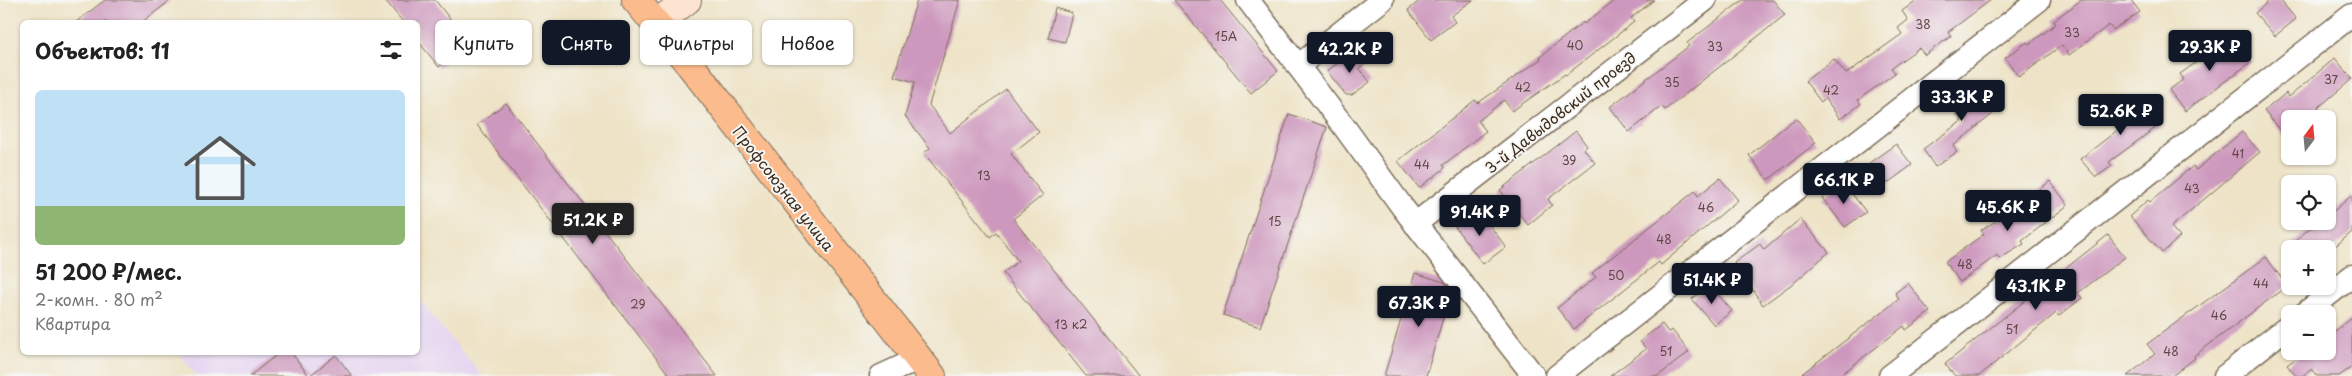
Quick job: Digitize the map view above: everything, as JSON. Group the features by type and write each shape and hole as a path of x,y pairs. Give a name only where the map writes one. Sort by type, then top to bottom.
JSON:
{"highway":[{"name":"Профсоюзная улица","path":"636,0 653,20"},
{"name":"Профсоюзная улица","path":"688,65 925,367"}],"street":[{"path":"661,20 687,0"},
{"path":"1248,0 1415,224 1534,376"},
{"path":"1298,66 1382,0"},
{"name":"3-й Давыдовский проезд","path":"1415,224 1705,0"},
{"path":"1557,376 2039,0"},
{"path":"1890,376 2352,16"},
{"path":"2315,305 2352,276"},
{"path":"2226,376 2281,332"},
{"path":"881,376 925,367"}],"shaded area":[{"path":"420,301 482,376 197,376 180,355 420,355"}],"building":[{"path":"105,0 171,0 145,20 79,20"},
{"path":"385,0 435,0 451,20 435,20 435,62 420,43 420,20 401,20"},
{"path":"917,0 960,0 929,105 950,133 1006,89 1039,132 1011,154 1043,195 1013,219 1139,376 1086,376 1003,273 1018,261 996,232 990,237 924,153 930,148 905,116 915,82 894,76"},
{"path":"1174,0 1220,0 1278,71 1251,93"},
{"path":"1421,0 1473,0 1451,16 1455,22 1431,40 1408,10"},
{"path":"1615,0 1654,0 1631,18 1634,22 1566,75 1512,111 1504,100 1478,121 1486,131 1443,165 1445,168 1419,188 1398,161 1475,100 1478,103 1541,59 1540,57 1583,22 1584,24"},
{"path":"1743,0 1773,0 1785,15 1665,110 1662,106 1629,132 1610,107 1689,46 1687,43"},
{"path":"1917,0 1991,0 1948,32 1951,36 1925,55 1919,48 1891,68 1895,73 1858,100 1861,104 1840,119 1825,98 1821,102 1805,81 1834,59 1846,74 1902,34 1898,28 1908,20 1902,11"},
{"path":"2081,0 2131,0 2140,12 2113,30 2109,25 2069,55 2062,45 2019,77 2005,58 2027,42 2029,44 2056,24 2053,21"},
{"path":"2270,0 2280,0 2296,19 2275,36 2255,13"},
{"path":"1055,8 1072,13 1065,42 1048,38"},
{"path":"2231,33 2251,62 2185,111 2169,90 2184,79 2180,74 2208,54 2206,51"},
{"path":"1356,50 1366,64 1359,68 1370,82 1352,95 1346,95 1327,71"},
{"path":"2335,58 2352,79 2316,110 2281,110 2281,132 2264,111 2286,93 2289,97"},
{"path":"1970,81 1979,92 1983,89 1999,109 1953,146 1957,152 1935,167 1923,149 1962,121 1955,112 1959,108 1950,97"},
{"path":"2136,97 2158,126 2109,162 2112,166 2096,177 2080,159 2119,129 2109,117"},
{"path":"506,103 717,376 670,376 477,125"},
{"path":"1289,114 1327,127 1260,327 1223,315"},
{"path":"1796,118 1816,143 1768,180 1749,155"},
{"path":"1576,131 1587,146 1584,149 1595,163 1548,199 1552,205 1528,225 1500,190"},
{"path":"2242,132 2260,152 2171,227 2180,237 2162,253 2130,216 2193,166 2196,170"},
{"path":"1896,144 1912,165 1885,185 1869,163"},
{"path":"1720,178 1738,200 1661,265 1659,262 1574,329 1557,308 1596,277 1592,273 1695,191 1698,196"},
{"path":"2050,181 2068,205 2022,241 2024,244 1999,259 1997,255 1960,282 1945,262 1984,234 1981,230 2026,203 2025,201"},
{"path":"1843,182 1866,212 1845,227 1822,198"},
{"path":"2352,195 2352,232 2336,246 2336,240 2296,240 2308,230 2336,230 2336,209"},
{"path":"1478,210 1506,247 1483,264 1455,227"},
{"path":"1800,219 1829,252 1796,281 1763,305 1734,263 1760,244 1764,250"},
{"path":"2108,235 2125,257 2078,293 2082,298 2059,316 2056,313 1979,376 1955,376 1945,364"},
{"path":"2266,257 2281,278 2281,291 2194,356 2195,358 2172,376 2127,376 2155,354 2147,344"},
{"path":"1415,273 1444,282 1451,291 1426,376 1384,376"},
{"path":"1908,283 1930,312 1906,330 1904,326 1839,376 1799,376 1899,299 1895,293"},
{"path":"1710,285 1732,311 1714,325 1692,299"},
{"path":"2352,318 2352,367 2339,376 2317,376 2312,369 2302,376 2296,376 2287,365 2294,360 2336,360 2336,330"},
{"path":"1662,324 1668,332 1672,330 1689,352 1658,376 1610,376 1646,349 1640,341"},
{"path":"276,355 293,355 309,376 250,376"},
{"path":"336,355 352,376 309,376"}]}
